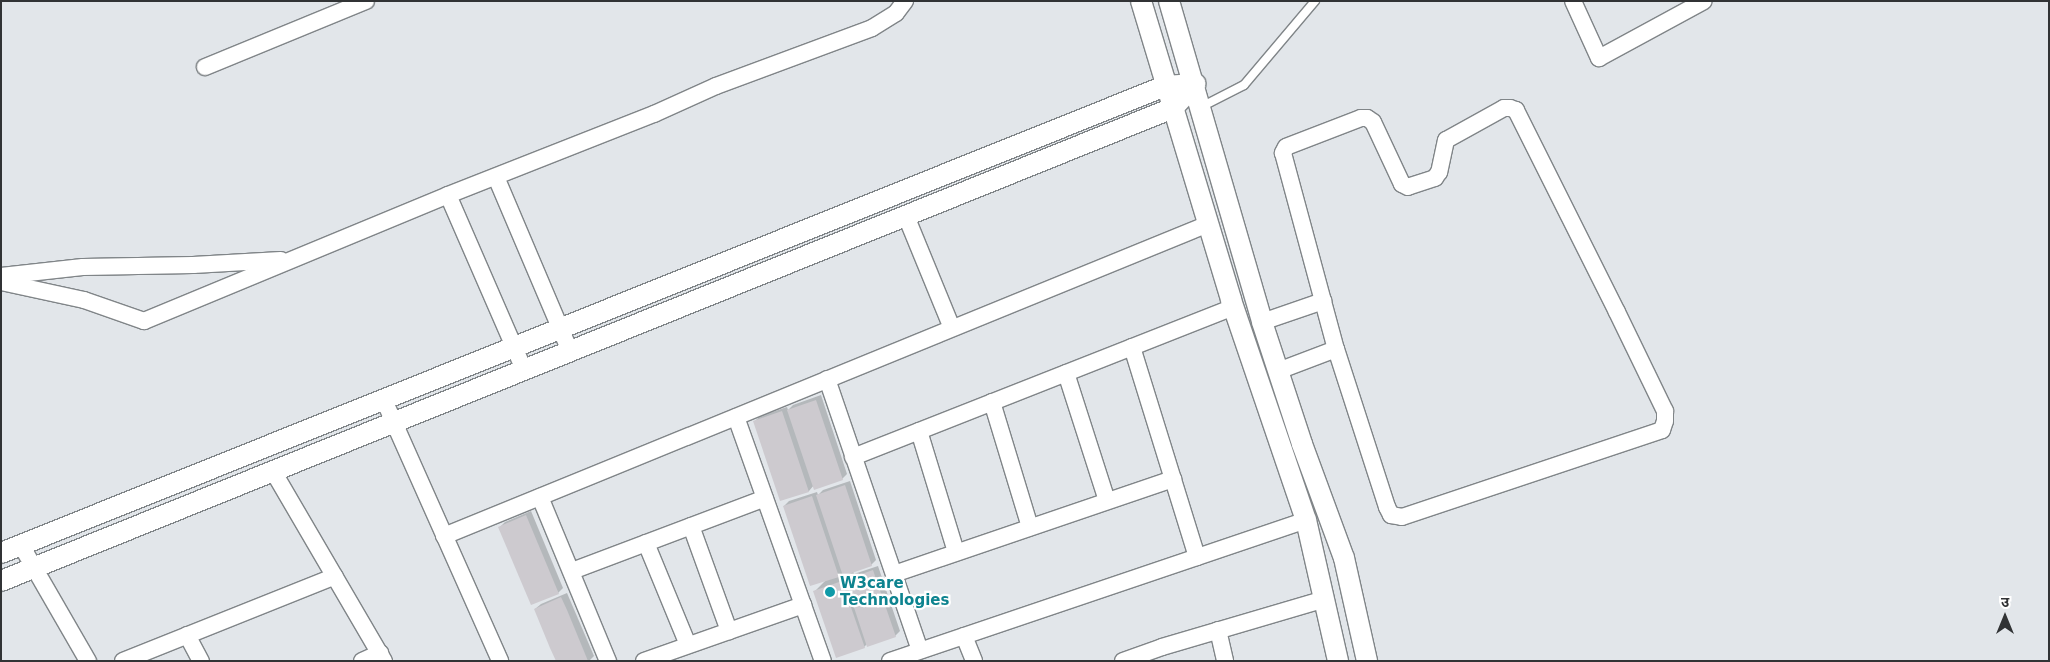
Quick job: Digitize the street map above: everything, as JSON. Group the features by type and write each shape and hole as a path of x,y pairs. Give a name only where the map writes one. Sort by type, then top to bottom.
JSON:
{"street":[{"path":"205,67 366,1"},
{"path":"1,282 84,300 144,321 448,195 654,114 716,86 872,28 896,13 905,1"},
{"path":"1141,1 1165,86 1234,307 1306,520 1338,661"},
{"path":"1170,1 1262,322 1344,558 1366,661"},
{"path":"1573,1 1599,58 1704,1"},
{"path":"1,553 1165,86 1194,84"},
{"path":"1,581 1173,108 1194,84"},
{"path":"1504,108 1516,110 1661,402 1665,411 1665,421 1662,430 1402,517 1390,515 1336,349 1323,301 1283,153 1286,147 1361,118 1367,118 1373,122 1402,184 1408,187 1435,178 1439,172 1446,140 1504,108"},
{"path":"496,177 570,352"},
{"path":"448,195 524,370"},
{"path":"906,216 952,328"},
{"path":"444,536 1208,224"},
{"path":"1,276 83,267 193,265 294,259"},
{"path":"1262,322 1323,301"},
{"path":"854,457 1234,307"},
{"path":"1132,347 1197,557"},
{"path":"1278,371 1336,349"},
{"path":"1066,373 1107,501"},
{"path":"827,379 920,651"},
{"path":"384,400 500,661"},
{"path":"992,402 1030,528"},
{"path":"736,417 823,661"},
{"path":"919,431 956,552"},
{"path":"273,471 382,657 362,661"},
{"path":"894,574 1173,479"},
{"path":"540,497 608,661"},
{"path":"572,571 765,498"},
{"path":"890,661 1306,520"},
{"path":"691,526 729,631"},
{"path":"646,543 688,645"},
{"path":"21,545 88,661"},
{"path":"123,661 335,576"},
{"path":"1123,661 1218,630 1324,599"},
{"path":"644,661 804,605"},
{"path":"1218,630 1225,661"},
{"path":"187,635 200,661"},
{"path":"964,636 974,661"}],"lane":[{"path":"1201,107 1244,85 1315,1"}],"building":[{"path":"816,400 843,480 814,490 787,410"},
{"path":"782,411 809,492 780,501 753,421"},
{"path":"845,485 872,566 843,576 816,495"},
{"path":"812,496 839,577 810,586 783,506"},
{"path":"526,515 559,594 531,605 498,527"},
{"path":"873,570 896,637 867,647 845,580"},
{"path":"842,581 865,648 836,658 813,591"},
{"path":"561,597 588,661 556,661 550,648 534,609"}],"place":[{"name":"W3care Technologies","path":"830,592"}]}
